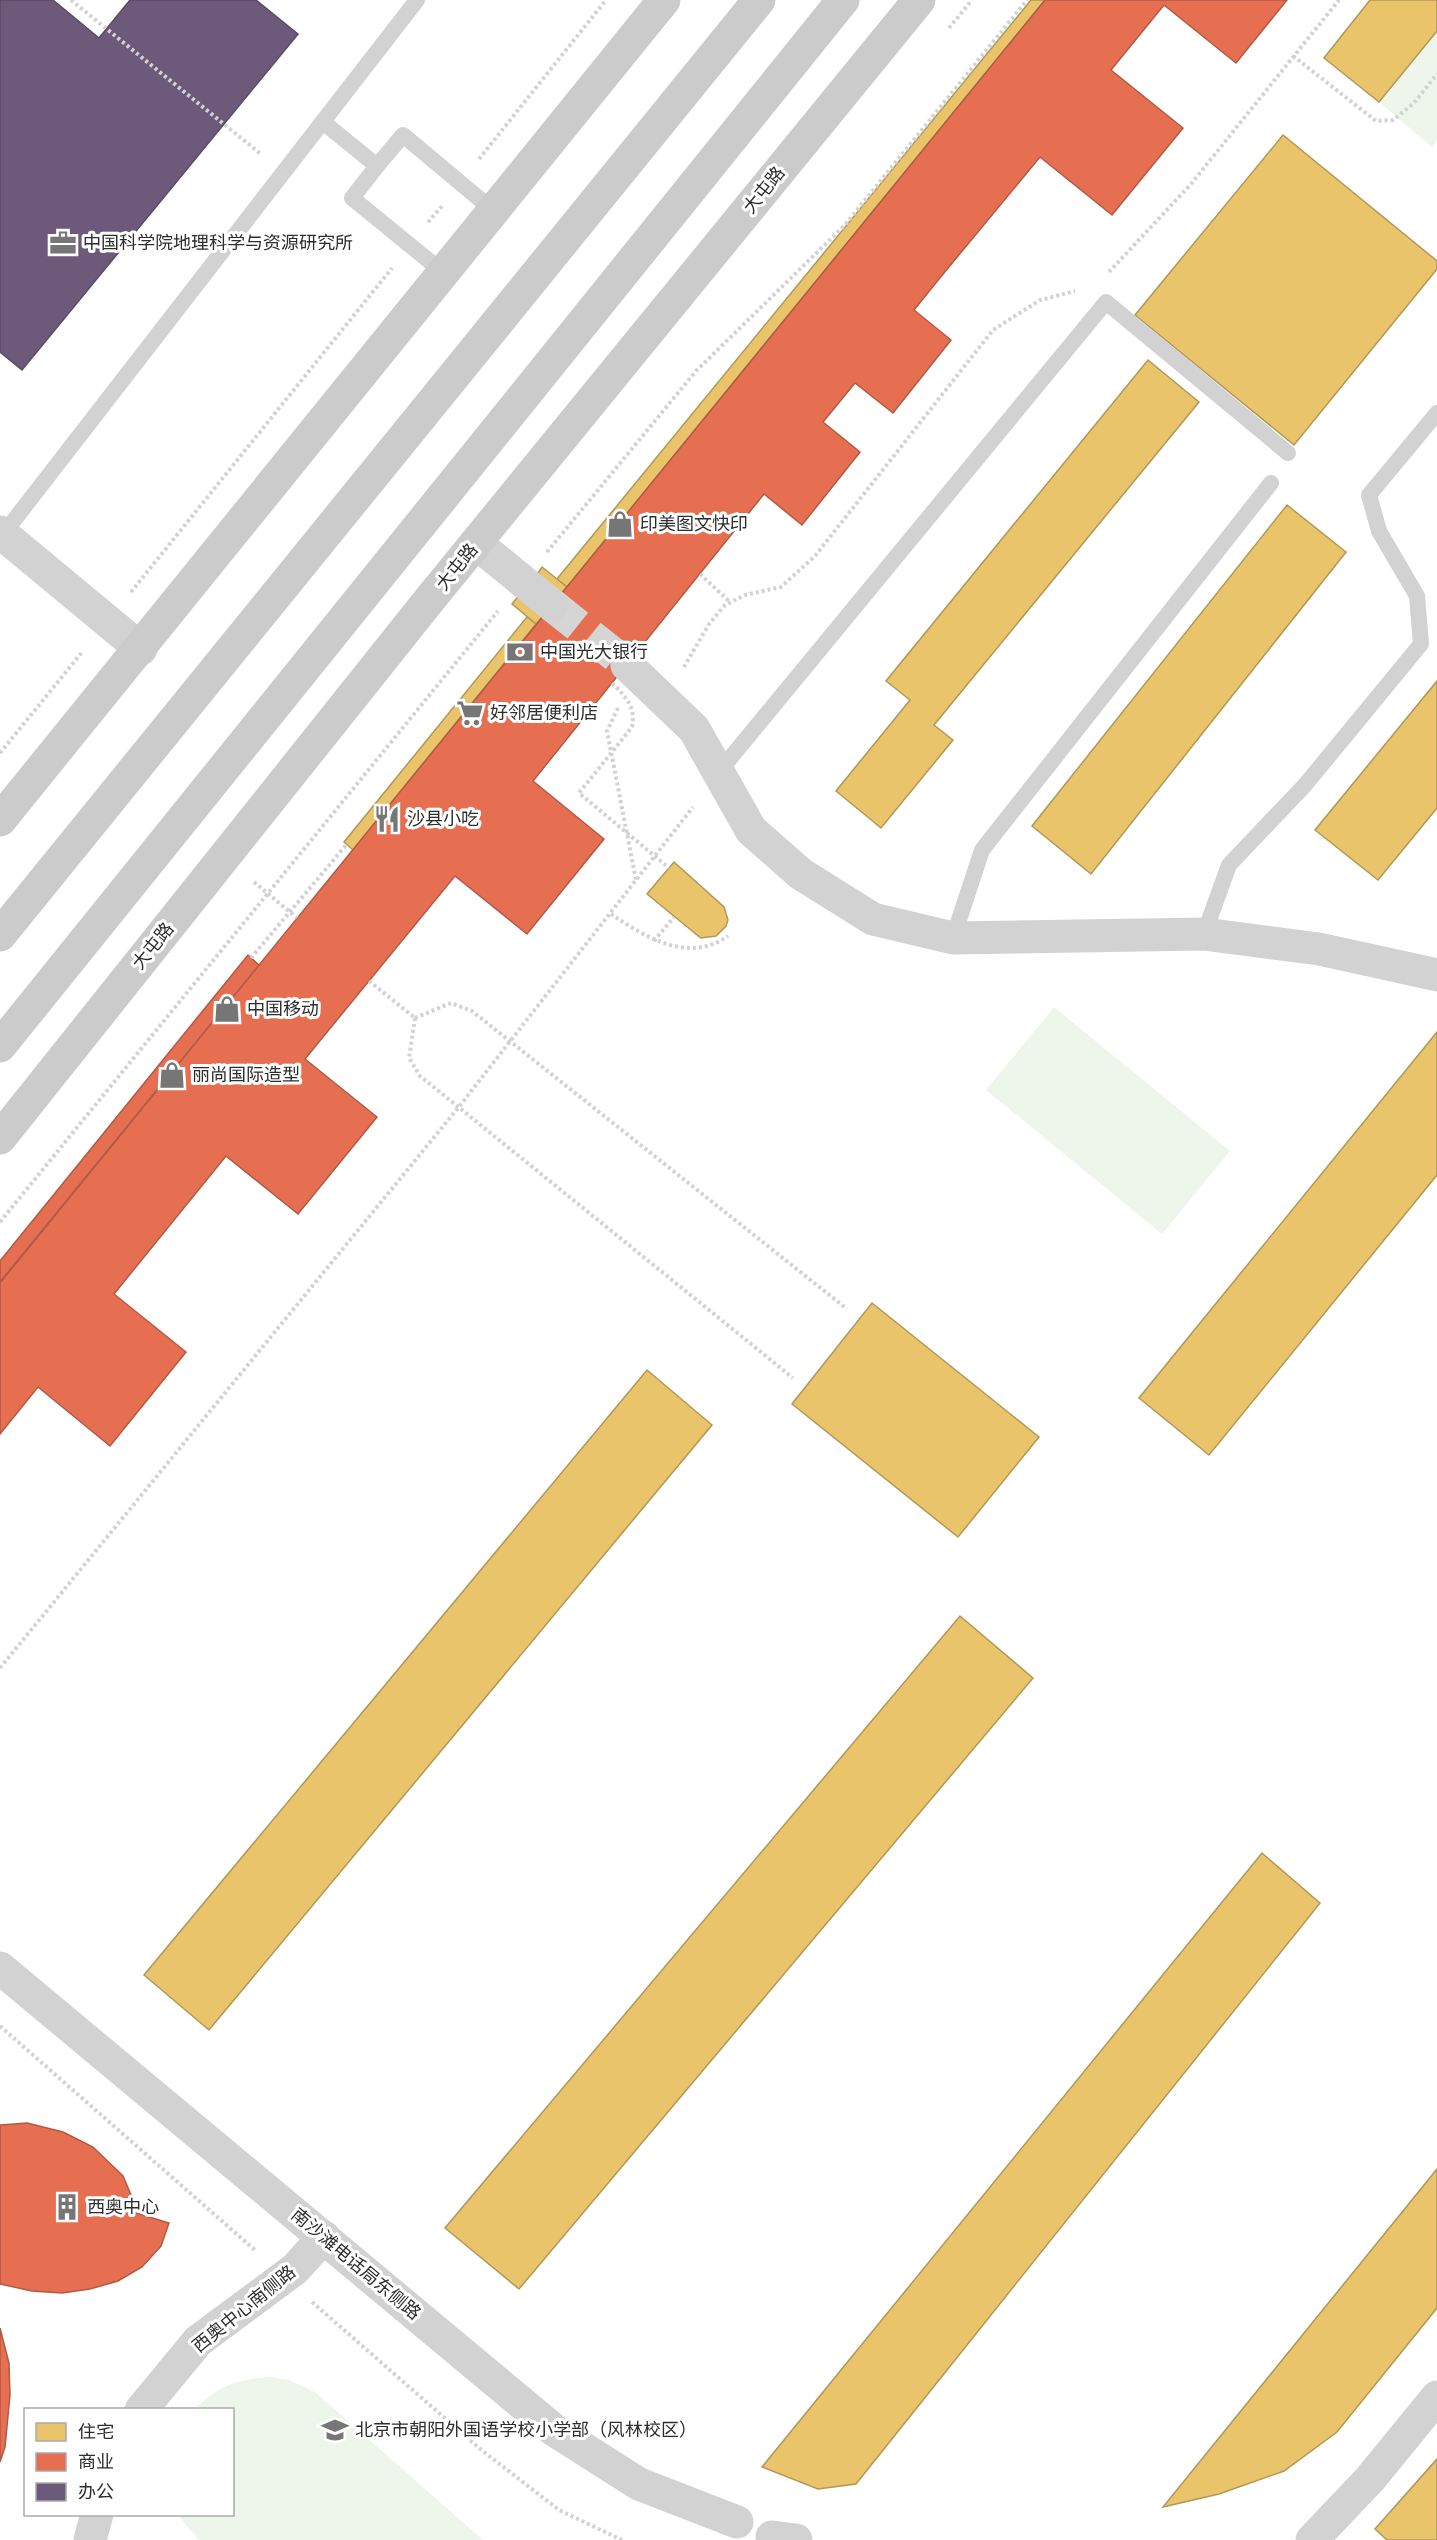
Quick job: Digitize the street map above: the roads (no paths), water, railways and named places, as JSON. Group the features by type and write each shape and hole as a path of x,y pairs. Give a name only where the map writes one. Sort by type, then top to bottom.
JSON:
{"street":[{"path":"0,820 141,649 664,0"},
{"path":"0,935 759,0"},
{"path":"0,1046 843,0"},
{"name":"大屯路","path":"0,1138 476,543 919,0"},
{"path":"1,535 141,649"},
{"path":"476,543 552,605"},
{"path":"622,681 693,729 751,830 801,874 873,919 953,938 1204,934 1319,949 1437,975"},
{"name":"南沙滩电话局东侧路","path":"0,1968 554,2430 639,2484 736,2522"},
{"name":"西奥中心南侧路","path":"142,2408 198,2341 295,2269 324,2237"},
{"path":"1312,2540 1370,2479 1437,2397"},
{"path":"90,2540 96,2516"}],"lane":[{"path":"1,535 417,0"},
{"path":"323,122 377,166"},
{"path":"444,273 352,198 377,166 403,135 494,211"},
{"path":"718,773 1106,302 1288,453"},
{"path":"1204,934 1228,865 1305,785 1421,644 1417,596 1379,531 1369,495 1437,413"},
{"path":"953,938 982,850 1271,483"}],"tunnel":[{"path":"552,605 627,665"}],"place":[{"name":"中国科学院地理科学与资源研究所","path":"63,243"},
{"name":"印美图文快印","path":"620,524"},
{"name":"中国光大银行","path":"520,652"},
{"name":"好邻居便利店","path":"470,713"},
{"name":"沙县小吃","path":"387,819"},
{"name":"中国移动","path":"227,1009"},
{"name":"丽尚国际造型","path":"172,1075"},
{"name":"西奥中心","path":"67,2207"},
{"name":"北京市朝阳外国语学校小学部（风林校区）","path":"335,2430"}]}
